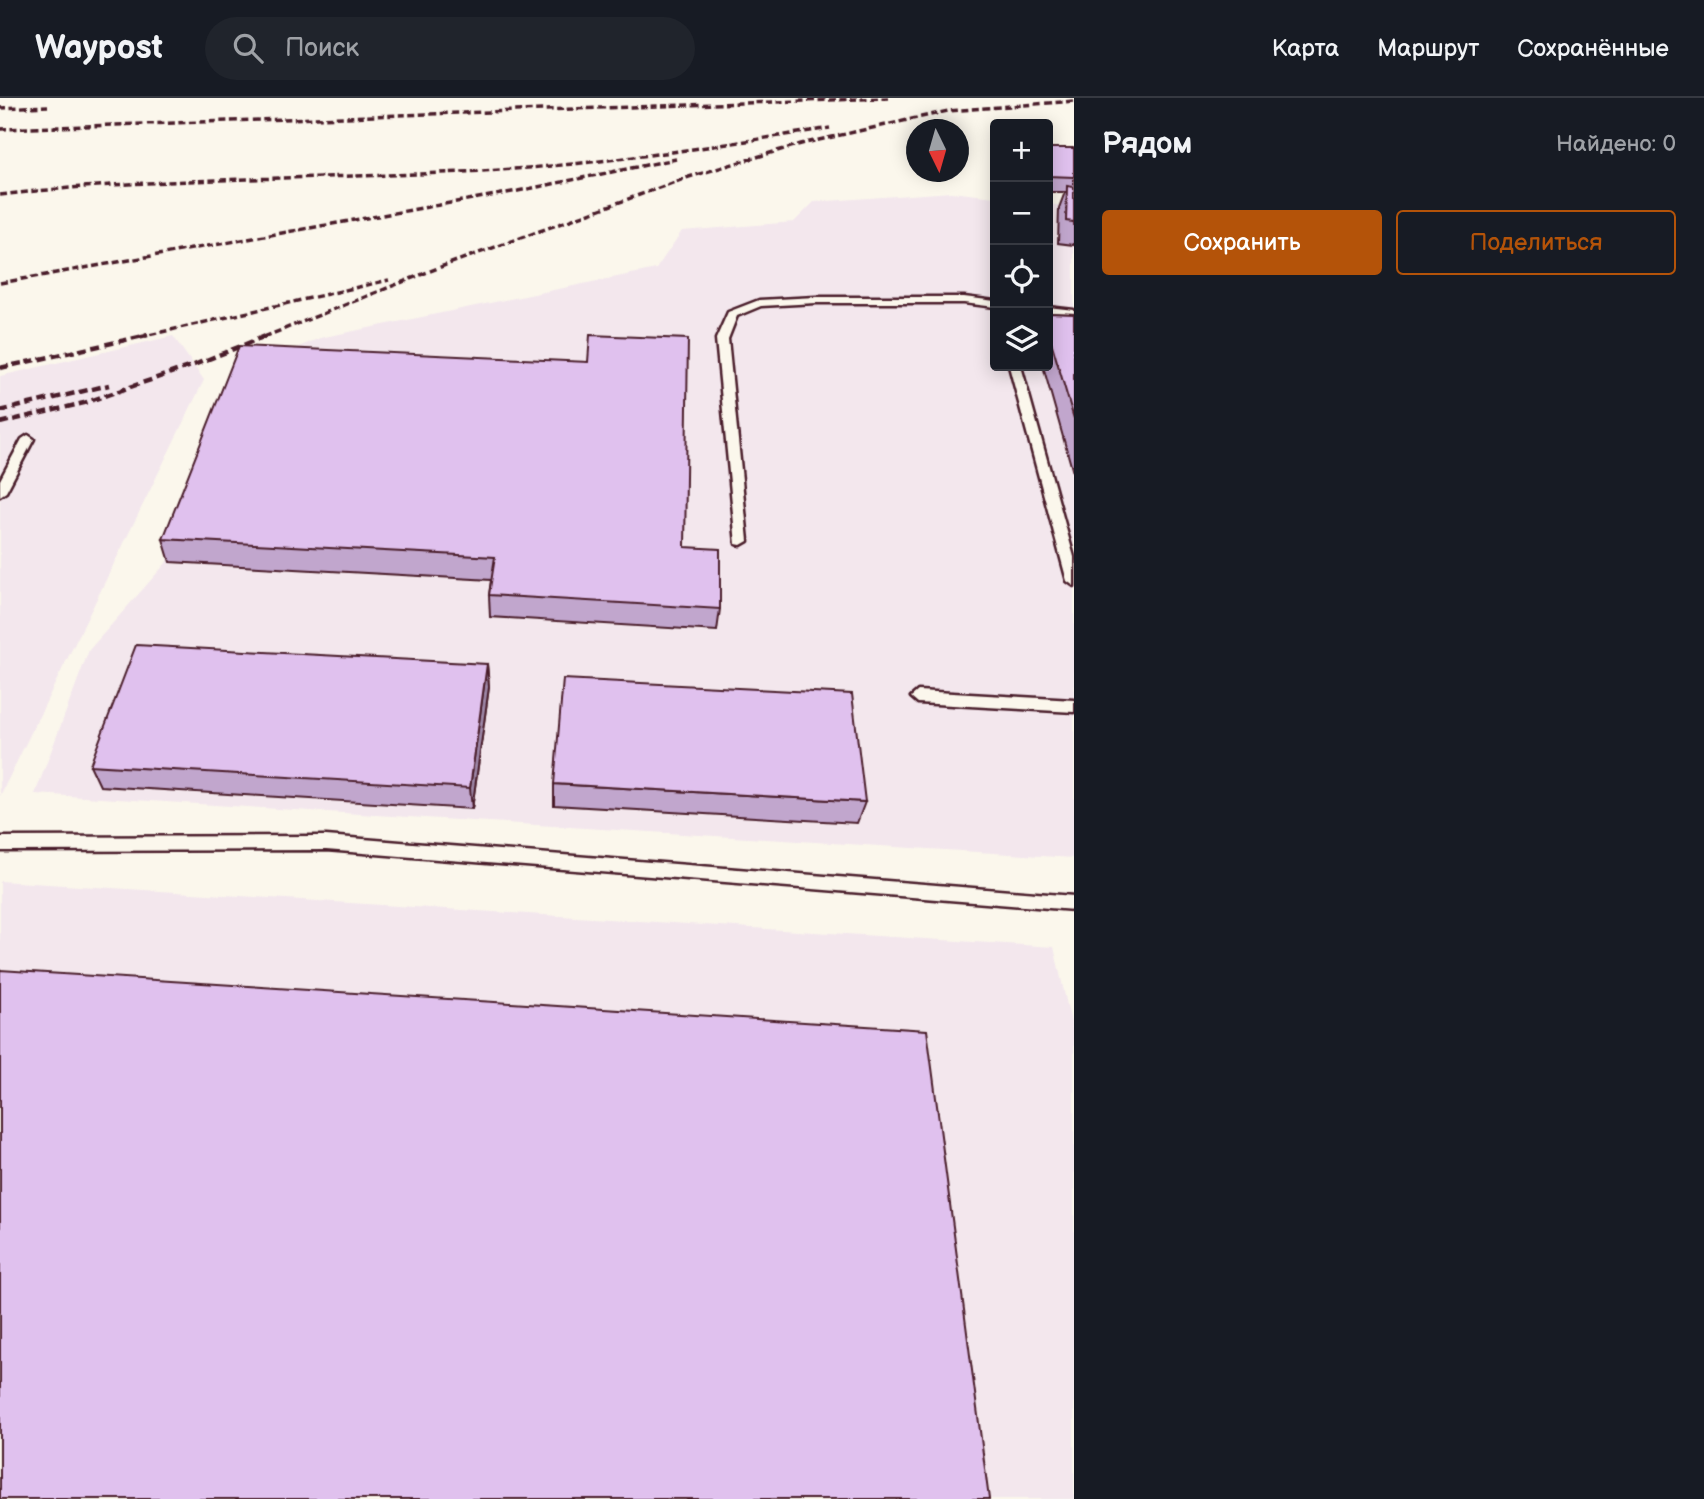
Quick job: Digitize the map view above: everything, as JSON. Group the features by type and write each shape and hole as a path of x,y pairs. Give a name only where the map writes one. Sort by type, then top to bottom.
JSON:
{"lane":[{"path":"741,541 722,339 732,314 759,303 816,300 951,300 990,304"},
{"path":"1053,312 1074,313"},
{"path":"1016,371 1074,581"},
{"path":"0,492 28,439"},
{"path":"918,697 1074,706"},
{"path":"0,844 326,843 1074,903"}],"shaded area":[{"path":"951,192 990,196 990,371 1053,371 1053,205 1074,207 1074,858 35,794 89,650 166,563 234,374 320,338 656,269 682,231 794,222 814,202"},
{"path":"173,336 204,380 0,796 0,376"},
{"path":"0,881 1054,947 1074,1036 1074,1499 0,1499"}],"building":[{"path":"1053,148 1074,148 1074,177 1053,176"},
{"path":"1067,186 1074,187 1074,222 1066,221"},
{"path":"1053,313 1074,314 1074,419 1053,348"},
{"path":"590,335 688,339 685,547 720,549 720,609 489,595 495,557 163,539 239,346 588,362"},
{"path":"136,645 487,664 470,788 90,765"},
{"path":"563,679 852,694 865,802 554,784"},
{"path":"0,970 927,1030 989,1499 0,1499"}],"railway":[{"path":"0,129 888,98"},
{"path":"264,337 443,266 689,177 801,144 948,111 1074,101"},
{"path":"0,108 48,106"},
{"path":"0,195 120,184 526,168 657,154 830,128"},
{"path":"0,283 518,191 676,159"},
{"path":"140,337 389,280"},
{"path":"0,368 148,335"},
{"path":"0,423 84,403 194,365 268,335"},
{"path":"0,411 109,385"}]}
